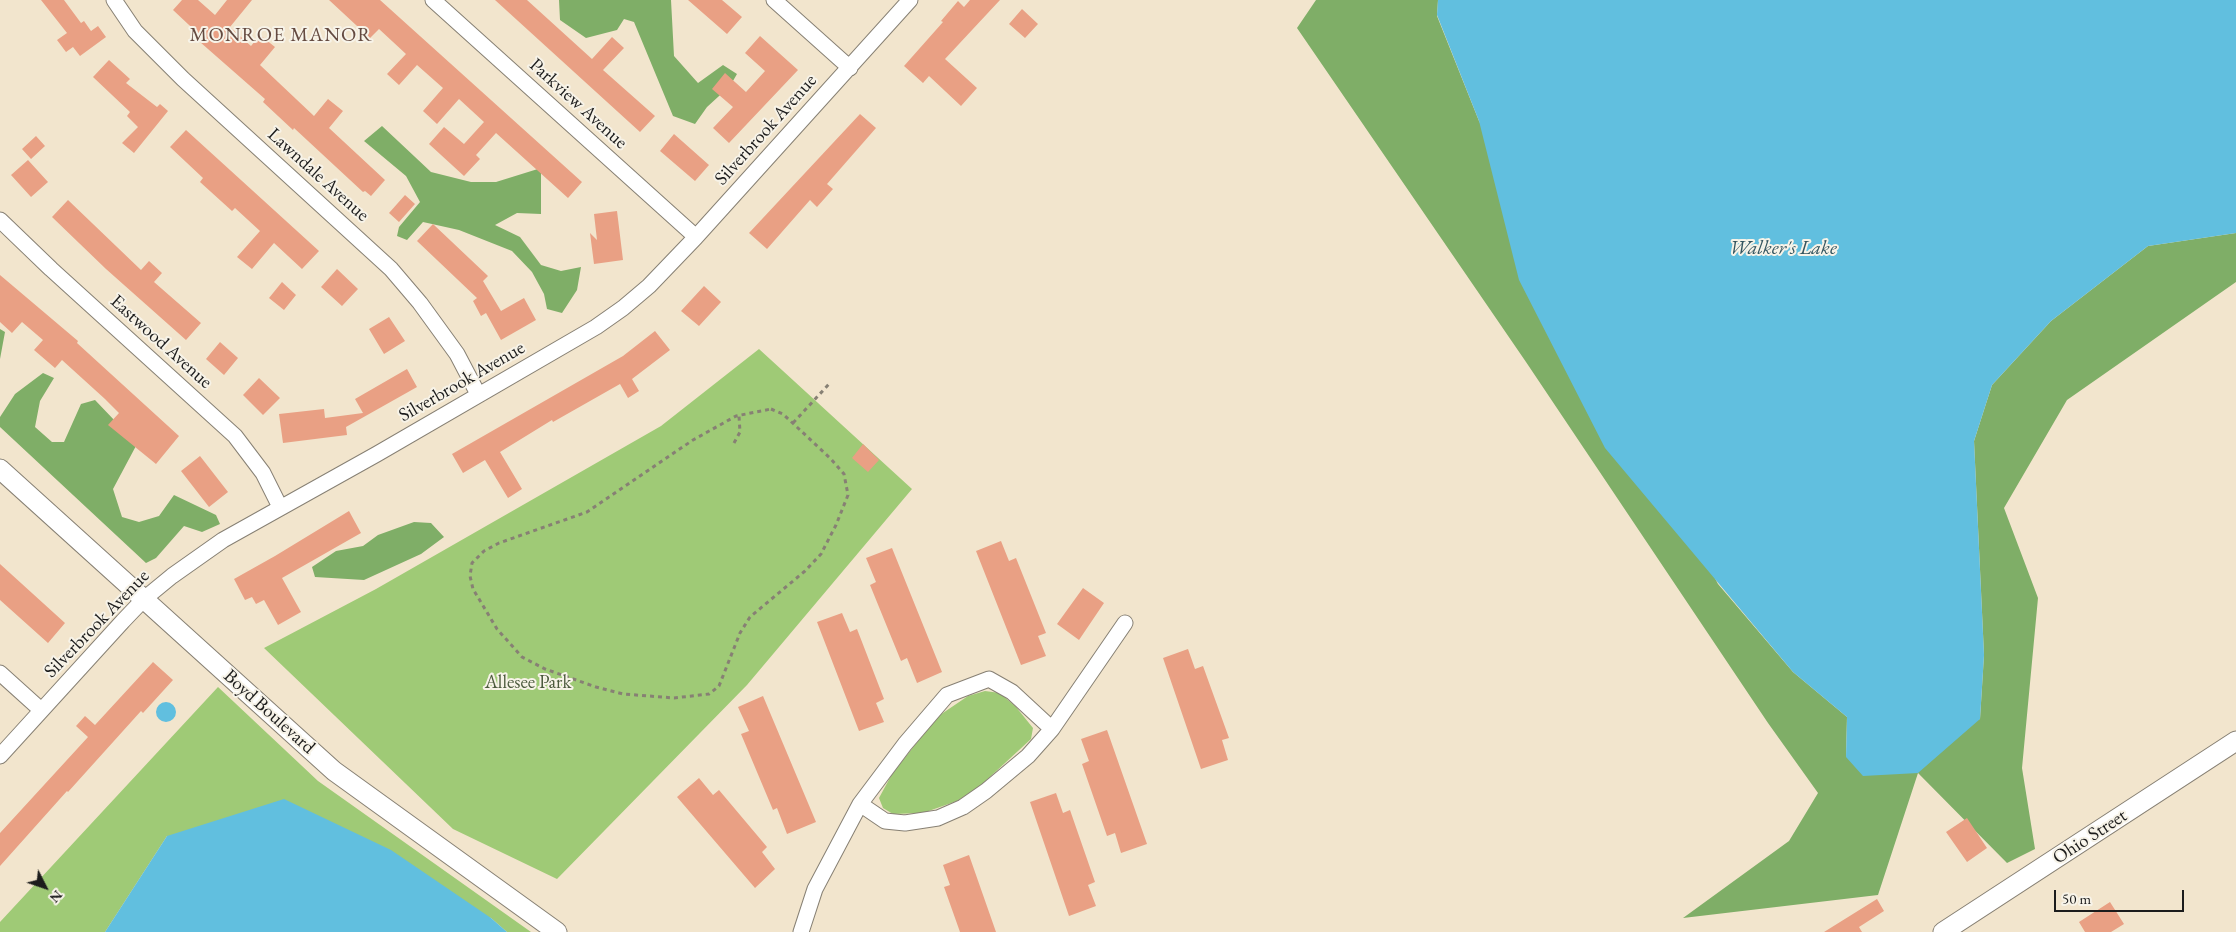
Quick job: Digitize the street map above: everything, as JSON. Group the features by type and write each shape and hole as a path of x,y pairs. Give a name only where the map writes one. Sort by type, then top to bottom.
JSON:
{"street":[{"name":"Lawndale Avenue","path":"114,0 135,31 183,79 391,270 420,303 457,354 478,394"},
{"name":"Parkview Avenue","path":"433,0 696,237"},
{"path":"774,0 850,68"},
{"name":"Silverbrook Avenue","path":"0,756 144,599 172,576 223,540 377,454 596,327 623,308 649,286 696,237 910,0"},
{"name":"Eastwood Avenue","path":"0,220 51,269 236,436 263,473 280,507"},
{"name":"Boyd Boulevard","path":"0,469 334,771 557,932"},
{"path":"860,804 885,821 905,823 938,818 963,807 986,791 1028,756 1052,729 1125,623"},
{"path":"0,673 41,710"},
{"path":"801,932 815,889 860,804 905,744 947,695 989,679 1012,692 1052,729"},
{"name":"Ohio Street","path":"1943,932 2236,742"}],"path":[{"path":"793,422 829,384"},
{"path":"771,408 793,422 844,474 848,495 836,525 821,554 805,571 750,617 740,633 719,686 709,694 674,698 624,694 596,687 545,670 522,657 497,629 473,589 470,576 472,563 484,551 499,543 587,512 693,440 739,416 771,408"},
{"path":"734,443 740,432 739,416"}],"green space":[{"path":"559,0 671,0 674,56 698,83 723,65 737,74 730,86 707,107 695,124 673,116 634,22 624,19 617,30 586,38 560,20"},
{"path":"1316,0 1438,0 1437,16 1479,121 1718,584 1793,672 1847,717 1846,757 1980,719 1984,655 1974,441 1992,385 2051,321 2148,246 2236,233 2236,282 2067,400 2004,508 2038,598 2022,768 2035,849 2007,863 1918,773 1878,895 1683,918 1789,841 1818,793 1768,723 1526,362 1297,28"},
{"path":"382,126 431,172 471,182 496,182 541,168 541,214 517,213 495,225 520,237 541,265 561,271 581,267 577,290 562,313 547,309 544,294 532,272 512,251 459,230 423,222 407,240 397,236 399,227 420,202 406,176 364,141"},
{"path":"0,329 5,332 0,359"},
{"name":"Allesee Park","path":"759,349 912,489 747,685 557,879 453,829 264,648 376,589 661,426"},
{"path":"43,373 54,378 40,401 35,427 52,442 64,442 81,404 95,400 137,444 113,489 122,517 139,522 159,516 174,495 216,515 220,524 202,532 184,526 156,558 146,563 0,427 0,417 15,394"},
{"path":"414,522 431,523 444,537 421,554 364,580 315,577 312,567 336,551 363,546 378,535"},
{"path":"218,687 318,781 531,932 507,932 491,918 167,836 105,932 0,932 0,922"},
{"path":"985,691 1000,693 1016,707 1033,728 1031,739 979,787 957,801 923,813 893,814 883,808 879,798 892,774 937,717 968,696"}],"water":[{"name":"Walker's Lake","path":"1438,0 2236,0 2236,233 2148,246 2051,321 1992,385 1974,441 1984,655 1980,719 1918,773 1863,776 1846,757 1847,717 1793,672 1605,448 1519,280 1479,121 1437,15"},
{"path":"166,702 173,705 176,712 173,719 166,722 159,719 156,712 159,705"},
{"path":"284,799 391,850 491,918 507,932 105,932 167,836"}],"building":[{"path":"41,0 64,0 81,23 84,21 91,31 98,26 106,37 80,56 73,47 66,52 57,40 67,33"},
{"path":"182,0 198,0 215,15 227,0 252,0 230,27 251,46 260,35 275,47 260,65 314,116 328,99 343,111 329,128 385,180 371,196 365,191 363,192 294,128 293,130 263,102 265,99 200,42 204,39 173,10"},
{"path":"329,0 380,0 582,182 568,198 496,133 476,155 480,159 464,176 429,144 444,127 464,144 484,122 459,99 437,124 423,111 443,88 417,65 399,85 387,74 406,54 379,29 370,38"},
{"path":"495,0 527,0 592,59 612,37 624,48 603,70 655,116 640,132"},
{"path":"688,0 722,0 742,17 727,34"},
{"path":"970,0 1000,0 945,59 977,88 961,106 929,76 923,83 904,66 943,22 941,21 958,1 964,7"},
{"path":"1022,9 1038,24 1025,38 1009,24"},
{"path":"760,36 798,70 729,143 713,128 733,107 712,89 725,73 746,92 765,71 745,53"},
{"path":"109,60 130,79 126,83 157,107 160,104 168,111 134,153 122,143 138,127 127,116 130,112 93,77"},
{"path":"860,114 876,128 827,184 833,189 817,207 810,200 767,249 749,233"},
{"path":"186,130 319,251 302,269 274,243 252,269 237,257 260,231 235,208 232,211 200,182 203,178 170,147"},
{"path":"674,134 709,165 695,181 660,151"},
{"path":"36,136 45,146 31,159 22,149"},
{"path":"28,160 48,182 31,197 11,175"},
{"path":"405,195 415,204 399,222 389,213"},
{"path":"68,200 141,270 149,261 162,273 154,282 201,323 186,340 106,269 52,217"},
{"path":"617,211 623,260 594,264 590,233 597,240 594,214"},
{"path":"433,224 488,276 483,281 501,311 524,298 536,320 501,340 486,313 481,316 473,301 477,298 417,241"},
{"path":"337,269 358,289 342,306 321,287"},
{"path":"0,275 78,341 77,343 179,436 156,464 108,425 119,413 105,399 62,360 55,368 34,350 43,340 22,322 12,333 0,322"},
{"path":"282,282 296,295 284,310 269,298"},
{"path":"704,286 721,302 699,326 681,311"},
{"path":"389,317 405,341 384,354 369,329"},
{"path":"655,331 670,350 632,379 639,391 628,398 620,384 553,422 552,420 500,452 522,489 508,498 485,460 463,473 452,454 623,356"},
{"path":"220,342 238,358 224,375 206,359"},
{"path":"407,369 417,387 346,427 347,435 283,443 279,414 324,409 325,418 363,413 355,399"},
{"path":"259,378 280,398 263,415 243,395"},
{"path":"863,444 879,460 868,472 852,458"},
{"path":"200,456 228,492 209,507 181,471"},
{"path":"349,511 361,533 282,578 301,612 278,625 264,600 256,604 252,597 245,600 234,579"},
{"path":"1001,541 1009,561 1016,558 1046,633 1038,636 1046,656 1021,665 976,551"},
{"path":"892,548 942,672 917,683 907,658 901,661 870,585 876,582 866,558"},
{"path":"0,564 65,623 48,643 0,600"},
{"path":"1083,588 1104,603 1079,640 1057,624"},
{"path":"842,613 850,632 857,629 884,699 876,703 884,722 859,731 817,622"},
{"path":"1188,649 1195,669 1203,666 1229,738 1222,740 1228,760 1201,769 1163,658"},
{"path":"153,662 173,680 143,713 141,711 0,866 0,833 88,737 76,726 85,716 95,725"},
{"path":"763,696 816,822 787,834 777,808 773,810 741,734 749,731 738,707"},
{"path":"1107,730 1147,844 1121,853 1115,833 1107,836 1082,764 1089,761 1081,739"},
{"path":"699,778 713,795 719,790 767,847 762,852 775,869 755,888 677,797"},
{"path":"1056,793 1063,813 1070,810 1095,882 1088,885 1096,906 1069,916 1030,802"},
{"path":"1967,818 1987,848 1967,862 1946,832"},
{"path":"969,855 996,932 960,932 944,887 950,885 943,865"},
{"path":"1877,899 1884,911 1859,927 1862,932 1824,932"},
{"path":"2110,902 2124,924 2111,932 2085,932 2079,922"}],"district":[{"name":"MONROE MANOR","path":"281,36"}]}
